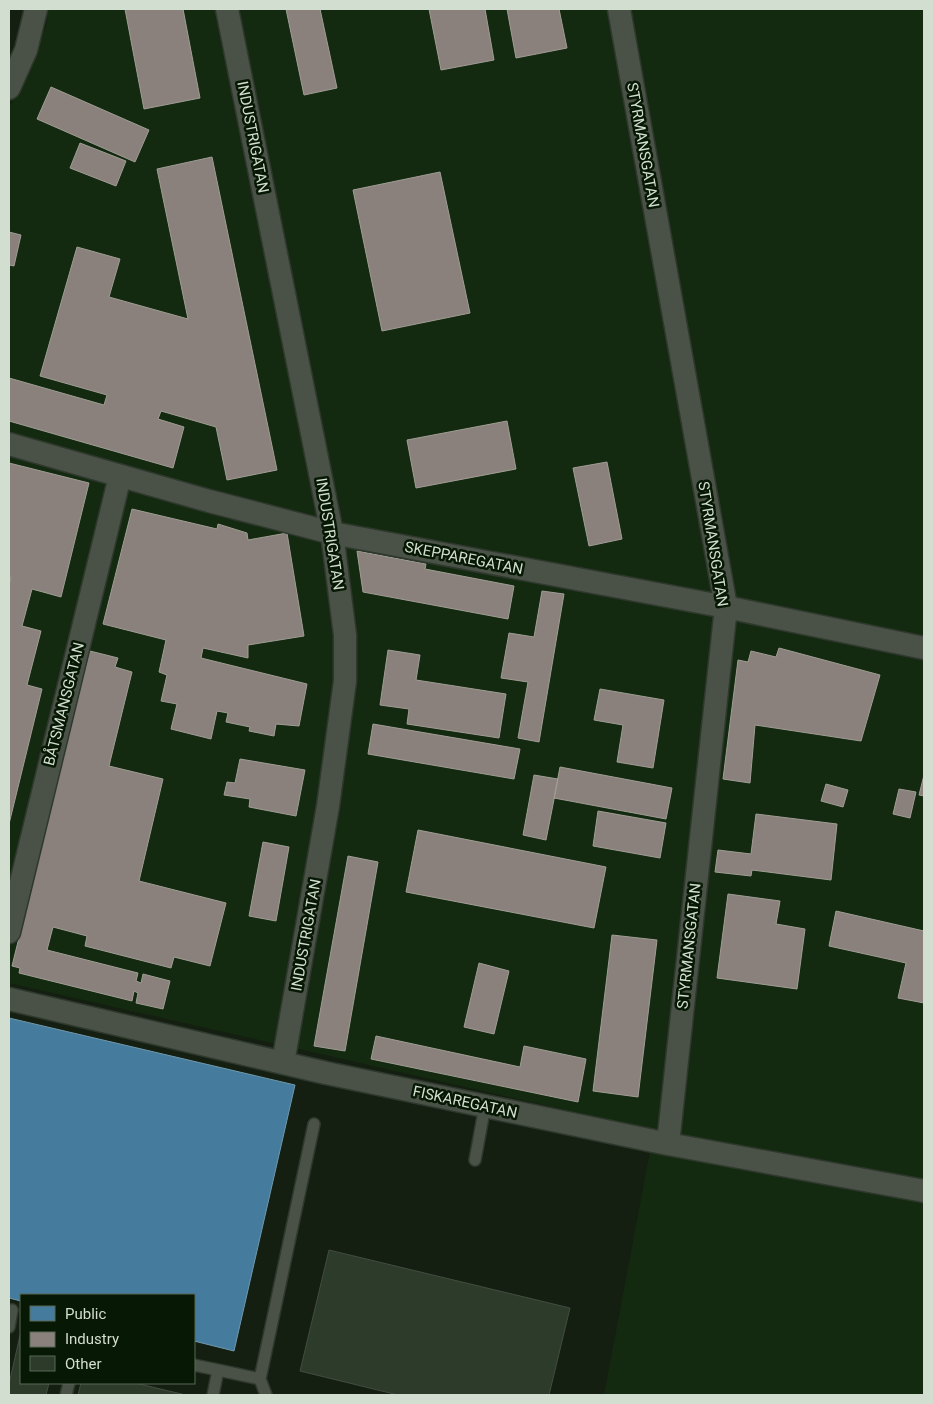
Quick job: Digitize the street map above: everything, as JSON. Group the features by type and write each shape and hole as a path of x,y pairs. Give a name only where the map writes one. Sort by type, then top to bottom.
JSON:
{"street":[{"path":"9,88 26,50 36,9"},
{"name":"INDUSTRIGATAN","path":"228,9 332,533 345,635 345,681 328,806 283,1063"},
{"name":"STYRMANSGATAN","path":"619,9 726,607 668,1144"},
{"name":"SKEPPAREGATAN","path":"9,444 332,533 726,607 924,648"},
{"name":"BÅTSMANSGATAN","path":"9,932 120,476"},
{"name":"FISKAREGATAN","path":"9,999 283,1063 485,1106 668,1144 924,1191"}],"lane":[{"path":"475,1160 485,1106"},
{"path":"266,1395 260,1380 314,1124"},
{"path":"9,1327 14,1310"},
{"path":"195,1365 260,1380"},
{"path":"213,1395 218,1370"}],"shaded area":[{"path":"48,9 924,9 924,1395 604,1395 654,1130 9,983 9,108 46,27"}],"building: Public":[{"path":"9,1018 295,1085 234,1351 195,1341 195,1294 20,1294 20,1301 9,1298"}],"building: Industry":[{"path":"125,9 183,9 200,98 144,109"},
{"path":"286,9 320,9 337,88 304,95"},
{"path":"429,9 485,9 494,60 441,70"},
{"path":"507,9 559,9 567,48 516,58"},
{"path":"51,87 149,130 135,162 37,119"},
{"path":"80,143 126,161 116,186 70,168"},
{"path":"212,157 277,470 227,480 216,427 161,411 158,419 184,427 173,468 9,421 9,378 104,405 107,395 40,376 77,247 120,259 109,297 188,319 157,169"},
{"path":"440,172 470,313 382,331 353,190"},
{"path":"9,232 21,235 14,266 9,265"},
{"path":"507,421 516,469 416,488 407,440"},
{"path":"607,462 622,539 589,546 573,468"},
{"path":"9,463 89,483 61,597 32,589 22,626 41,631 27,685 42,689 9,824 9,586 11,577 9,577"},
{"path":"132,509 217,529 218,524 247,533 248,540 287,533 304,636 248,645 248,658 203,648 201,658 307,684 299,726 276,724 274,736 249,731 250,727 226,722 228,713 217,711 211,739 171,729 177,704 161,701 167,675 159,672 166,640 103,624"},
{"path":"357,551 426,564 425,569 514,586 508,619 363,592"},
{"path":"542,591 564,594 539,742 518,738 528,682 501,678 509,633 534,637"},
{"path":"779,648 880,675 861,741 755,725 750,783 723,779 738,660 748,662 751,651 776,657"},
{"path":"388,650 420,655 416,680 506,694 499,738 407,724 409,709 380,705"},
{"path":"90,651 118,658 115,667 132,672 109,766 163,779 139,881 226,903 210,966 174,957 171,968 85,946 87,936 53,927 47,950 138,973 136,981 141,983 143,974 170,981 163,1009 136,1003 138,993 134,991 132,1001 19,973 20,968 12,966"},
{"path":"600,689 664,700 653,768 617,762 623,725 594,720"},
{"path":"373,724 520,749 514,779 368,754"},
{"path":"240,759 305,770 296,816 249,807 250,799 224,795 227,782 235,783"},
{"path":"560,767 672,788 666,819 554,798"},
{"path":"534,775 558,779 546,840 523,835"},
{"path":"924,775 924,796 919,795"},
{"path":"826,784 848,790 843,807 821,801"},
{"path":"899,789 916,792 910,818 893,814"},
{"path":"598,811 666,823 660,858 593,846"},
{"path":"756,814 837,824 831,880 752,870 751,876 715,872 718,850 751,854"},
{"path":"418,830 606,867 594,928 406,892"},
{"path":"263,842 289,847 276,921 249,916"},
{"path":"348,856 378,862 345,1051 314,1046"},
{"path":"728,894 780,901 776,924 805,929 797,989 717,978"},
{"path":"836,911 924,931 924,1003 898,998 906,963 829,946"},
{"path":"612,935 657,940 638,1097 593,1091"},
{"path":"479,963 509,971 494,1034 464,1027"},
{"path":"376,1036 520,1067 524,1046 586,1059 578,1102 371,1059"}],"building: Other":[{"path":"329,1250 570,1308 549,1395 398,1395 300,1371"},
{"path":"20,1335 20,1384 49,1384 46,1395 9,1395 9,1384"},
{"path":"81,1384 139,1384 186,1395 78,1395"}]}
